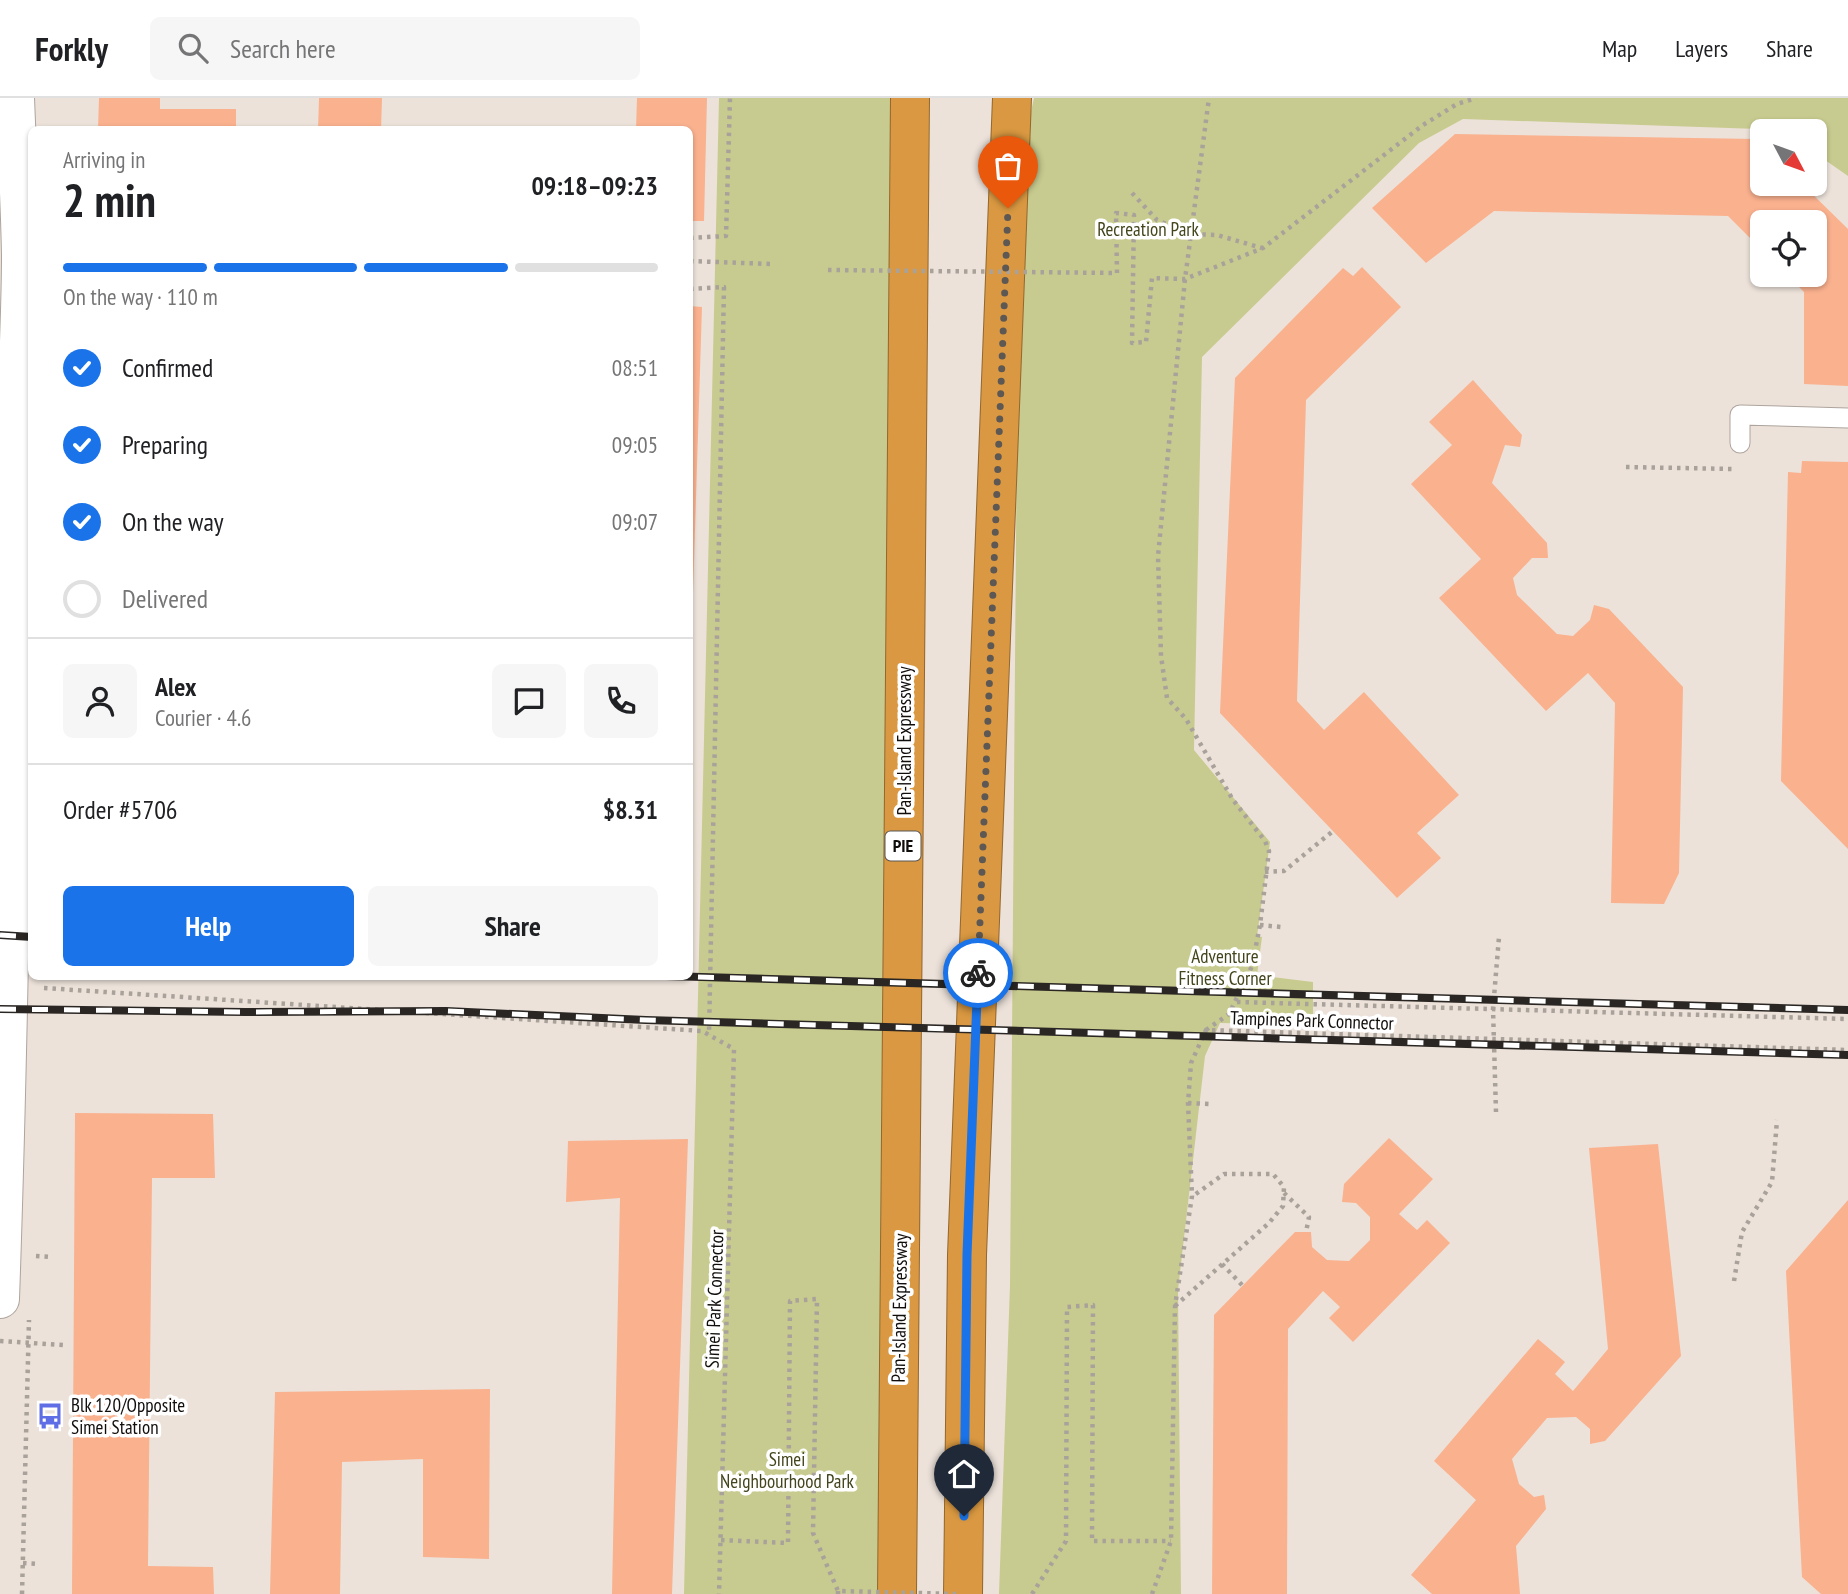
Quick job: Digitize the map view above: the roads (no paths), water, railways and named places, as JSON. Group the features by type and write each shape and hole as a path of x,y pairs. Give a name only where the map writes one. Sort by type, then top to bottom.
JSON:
{"highway":[{"name":"Pan-Island Expressway","path":"897,1594 909,98"},
{"path":"963,1594 967,1255 1012,98"}],"street":[{"path":"0,1299 8,1090 7,987 11,867 8,450 21,255 15,98"}],"lane":[{"path":"1740,443 1740,415 1848,418"}],"railway":[{"path":"0,935 28,937"},
{"path":"693,977 1848,1010"},
{"path":"0,1009 446,1011 646,1020 1848,1055"}],"place":[{"name":"Blk 120/Opposite Simei Station","path":"50,1416"}],"park label":[{"name":"Recreation Park","path":"1148,229"},
{"name":"Adventure Fitness Corner","path":"1225,967"},
{"name":"Simei Neighbourhood Park","path":"787,1470"}]}
